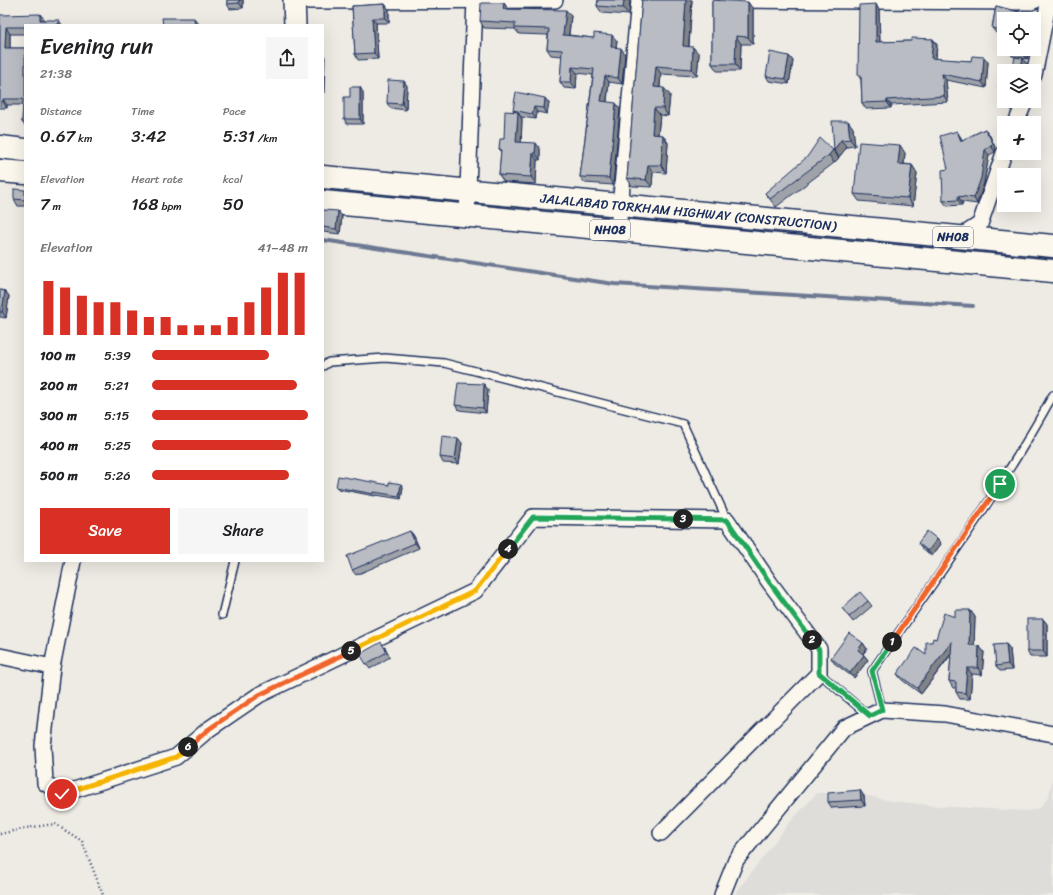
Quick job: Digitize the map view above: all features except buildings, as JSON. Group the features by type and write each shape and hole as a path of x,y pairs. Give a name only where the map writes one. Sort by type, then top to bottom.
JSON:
{"highway":[{"path":"0,147 24,150"},
{"path":"0,171 24,173"},
{"name":"JALALABAD TORKHAM HIGHWAY (CONSTRUCTION)","path":"324,177 1053,246"},
{"name":"NH08","path":"324,202 1047,270"},
{"name":"NH08","path":"854,227 897,256"}],"street":[{"path":"467,216 475,0"},
{"path":"295,24 294,1 555,0"},
{"path":"618,230 619,205 640,0"},
{"path":"727,0 1031,2 1036,0"},
{"path":"1036,64 1049,0"},
{"path":"960,237 980,224 1002,160"},
{"path":"73,562 52,667 43,746 45,783 62,794 176,757 209,729 259,695 475,591 533,517 727,520 770,583 819,650 819,673 662,833"},
{"path":"0,656 52,667"},
{"path":"722,895 736,860 844,728 876,713 946,714 1053,733"}],"lane":[{"path":"324,365 329,362 385,358 444,363 683,424 727,520"},
{"path":"876,713 872,671 983,510 1021,452 1053,395"},
{"path":"222,615 235,562"},
{"path":"819,673 876,713"}],"path":[{"path":"0,834 26,828 55,824 82,841 103,895"}],"shaded area":[{"path":"1053,775 1053,895 734,895 789,823 817,793 854,792 885,800 937,806 1028,811 1040,808 1049,796"}],"waterway":[{"path":"324,240 614,284 973,306"}],"route":[{"path":"62,794 176,757 209,729 259,695 475,591 533,517 727,520 770,583 819,650 819,673 870,716 882,710 872,671 1000,484"}]}
